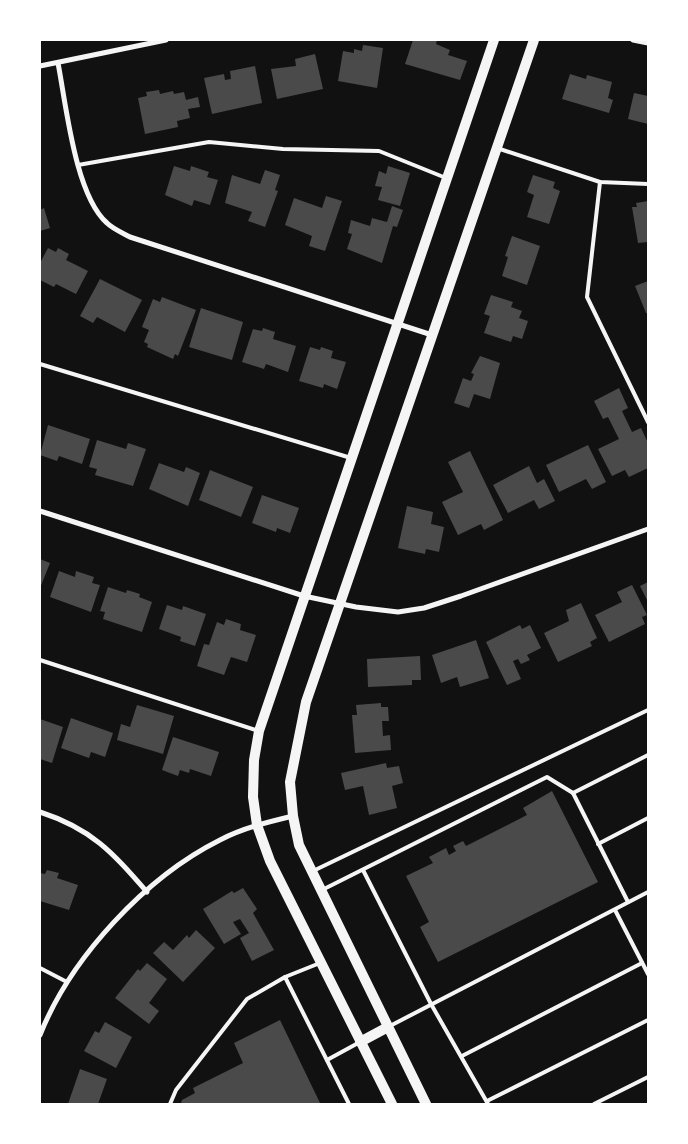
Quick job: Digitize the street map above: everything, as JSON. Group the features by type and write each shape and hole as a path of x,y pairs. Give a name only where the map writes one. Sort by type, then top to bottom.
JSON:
{"main road":[{"path":"389,1103 270,861 257,825 253,797 254,760 259,731 304,596 353,458 494,40"},
{"path":"426,1104 299,845 292,816 290,782 306,702 534,40"},
{"path":"360,1042 388,1027"}],"street":[{"path":"40,66 166,40"},
{"path":"633,40 648,43"},
{"path":"58,63 78,165 89,199 106,223 130,237 433,335"},
{"path":"40,511 304,596 340,604 398,612 424,608 648,529"},
{"path":"40,812 82,830 106,846 147,892"},
{"path":"40,1035 67,982 89,952 119,918 147,892 182,863 218,840 257,825 292,816"}],"lane":[{"path":"78,165 210,142 283,149 379,151 446,178"},
{"path":"497,148 600,182 648,184"},
{"path":"600,182 587,297 648,422"},
{"path":"40,364 353,458"},
{"path":"40,660 259,731"},
{"path":"311,872 648,710"},
{"path":"573,793 648,755"},
{"path":"320,891 547,777 573,793 628,902"},
{"path":"598,844 648,818"},
{"path":"363,870 430,1004 462,1056 487,1103 648,1020"},
{"path":"388,1027 648,892"},
{"path":"615,910 648,974"},
{"path":"170,1104 176,1090 247,999 285,976 320,963"},
{"path":"462,1056 642,963"},
{"path":"40,968 67,982"},
{"path":"285,976 349,1104"},
{"path":"327,1060 360,1042"},
{"path":"594,1104 648,1077"}],"building":[{"path":"413,40 437,40 436,44 450,50 448,55 467,61 460,80 405,64"},
{"path":"363,45 383,48 377,88 338,81 343,51 354,53 354,49 362,51"},
{"path":"315,54 323,89 277,99 271,69 296,66 295,59"},
{"path":"255,66 262,103 212,114 204,78 224,74 225,80 231,79 230,71"},
{"path":"570,74 586,79 587,75 612,82 608,98 613,100 609,113 562,99"},
{"path":"159,90 160,94 173,91 174,94 184,92 186,100 198,97 200,107 188,109 190,118 177,121 178,127 145,134 138,98 147,96 146,92"},
{"path":"634,93 648,96 648,124 628,119"},
{"path":"174,166 190,171 191,166 209,172 207,177 218,180 210,205 194,200 192,206 165,195"},
{"path":"388,166 410,173 400,206 378,200 382,187 375,186 379,171 386,174"},
{"path":"265,170 280,175 275,190 278,191 265,227 248,221 252,212 225,203 232,175 260,184"},
{"path":"533,175 555,182 553,188 560,191 549,224 527,217 534,195 527,192"},
{"path":"326,196 342,201 325,251 309,246 312,236 285,225 294,198 322,208"},
{"path":"648,201 648,242 638,243 632,207 637,207 636,203"},
{"path":"392,206 403,210 397,227 393,226 382,263 347,249 352,234 348,233 351,220 370,226 372,218 387,222"},
{"path":"44,208 50,228 40,231 40,210"},
{"path":"512,236 540,246 527,285 502,276 508,257 505,256"},
{"path":"48,248 56,252 58,248 69,254 66,260 88,271 76,294 56,284 54,287 40,280 40,263"},
{"path":"100,279 142,300 125,332 97,317 93,323 80,316"},
{"path":"648,281 648,313 646,313 635,286"},
{"path":"491,295 513,302 511,307 522,311 519,318 528,321 522,339 513,336 511,342 484,333 490,316 484,314"},
{"path":"162,297 196,310 178,356 175,354 173,359 147,347 148,344 144,342 149,330 142,327 153,299 160,302"},
{"path":"201,308 243,322 232,360 189,347"},
{"path":"263,328 275,332 273,339 296,346 288,372 266,364 264,369 242,362 253,329 262,331"},
{"path":"310,347 320,350 321,347 333,351 331,358 346,362 337,389 324,384 323,388 299,381"},
{"path":"480,356 500,363 490,399 474,394 469,408 454,403 463,378 471,381 474,374 471,373"},
{"path":"619,388 628,408 622,411 632,432 641,428 648,443 648,468 629,477 625,470 612,476 598,449 619,439 608,417 603,419 594,401"},
{"path":"48,425 90,439 82,464 59,456 57,461 40,455"},
{"path":"97,440 126,449 128,443 146,449 133,486 95,475 97,469 89,467"},
{"path":"588,445 606,482 592,489 586,479 559,492 546,465"},
{"path":"470,451 503,520 484,530 481,524 458,535 442,502 463,492 448,462"},
{"path":"159,463 184,472 186,467 200,473 188,506 149,489"},
{"path":"529,466 537,483 544,479 555,501 539,509 534,500 508,513 493,485"},
{"path":"210,470 253,487 241,517 199,500"},
{"path":"262,495 299,508 290,533 277,528 276,532 252,523"},
{"path":"407,506 433,512 431,524 444,527 439,552 426,549 425,554 398,548"},
{"path":"40,559 50,563 40,588"},
{"path":"59,571 75,577 76,571 94,577 92,583 100,585 91,612 50,597"},
{"path":"648,582 648,602 640,586"},
{"path":"632,585 647,615 642,617 645,624 609,642 595,615 622,602 617,592"},
{"path":"108,587 126,593 127,590 140,594 139,597 152,602 142,632 103,619 105,612 100,611"},
{"path":"581,603 597,638 590,642 592,646 558,662 544,633 569,621 566,610"},
{"path":"167,605 182,610 183,606 206,614 195,646 180,641 181,637 159,629"},
{"path":"226,619 241,624 240,630 256,635 247,662 231,657 224,675 197,666 204,644 209,645 217,622 224,625"},
{"path":"520,625 522,629 530,625 541,648 527,655 530,660 521,664 518,659 513,661 521,679 507,685 486,642"},
{"path":"476,640 489,678 460,687 457,677 441,683 432,655"},
{"path":"420,656 421,680 412,680 412,685 368,687 367,659"},
{"path":"381,703 381,707 388,707 389,721 382,721 383,736 390,735 391,750 355,753 352,715 357,715 356,705"},
{"path":"137,705 174,716 163,754 117,740 121,724 130,727"},
{"path":"71,718 113,733 105,757 91,752 89,758 61,748"},
{"path":"40,719 63,727 52,763 40,759"},
{"path":"173,737 219,752 211,776 190,769 189,773 180,770 178,776 162,770"},
{"path":"386,763 387,768 399,766 403,783 392,786 397,808 369,815 363,786 345,790 341,773"},
{"path":"552,791 598,882 438,962 420,927 429,922 406,876 433,863 429,857 446,848 449,855 456,851 453,846 463,841 466,846 527,815 523,808"},
{"path":"47,870 59,873 57,878 78,885 69,910 40,901 40,873 45,874"},
{"path":"243,888 257,909 253,913 274,950 252,961 240,938 249,933 240,919 233,922 241,934 224,944 203,909 232,891 234,893"},
{"path":"196,930 215,948 183,982 153,953 164,942 173,950 187,935 189,938"},
{"path":"147,963 167,979 149,1003 159,1011 149,1024 115,998 138,969 140,971"},
{"path":"280,1020 320,1103 181,1104 182,1100 195,1093 193,1088 243,1063 234,1043"},
{"path":"105,1022 132,1037 116,1068 84,1051 95,1031 99,1033"},
{"path":"80,1069 107,1079 98,1104 68,1104"}]}
